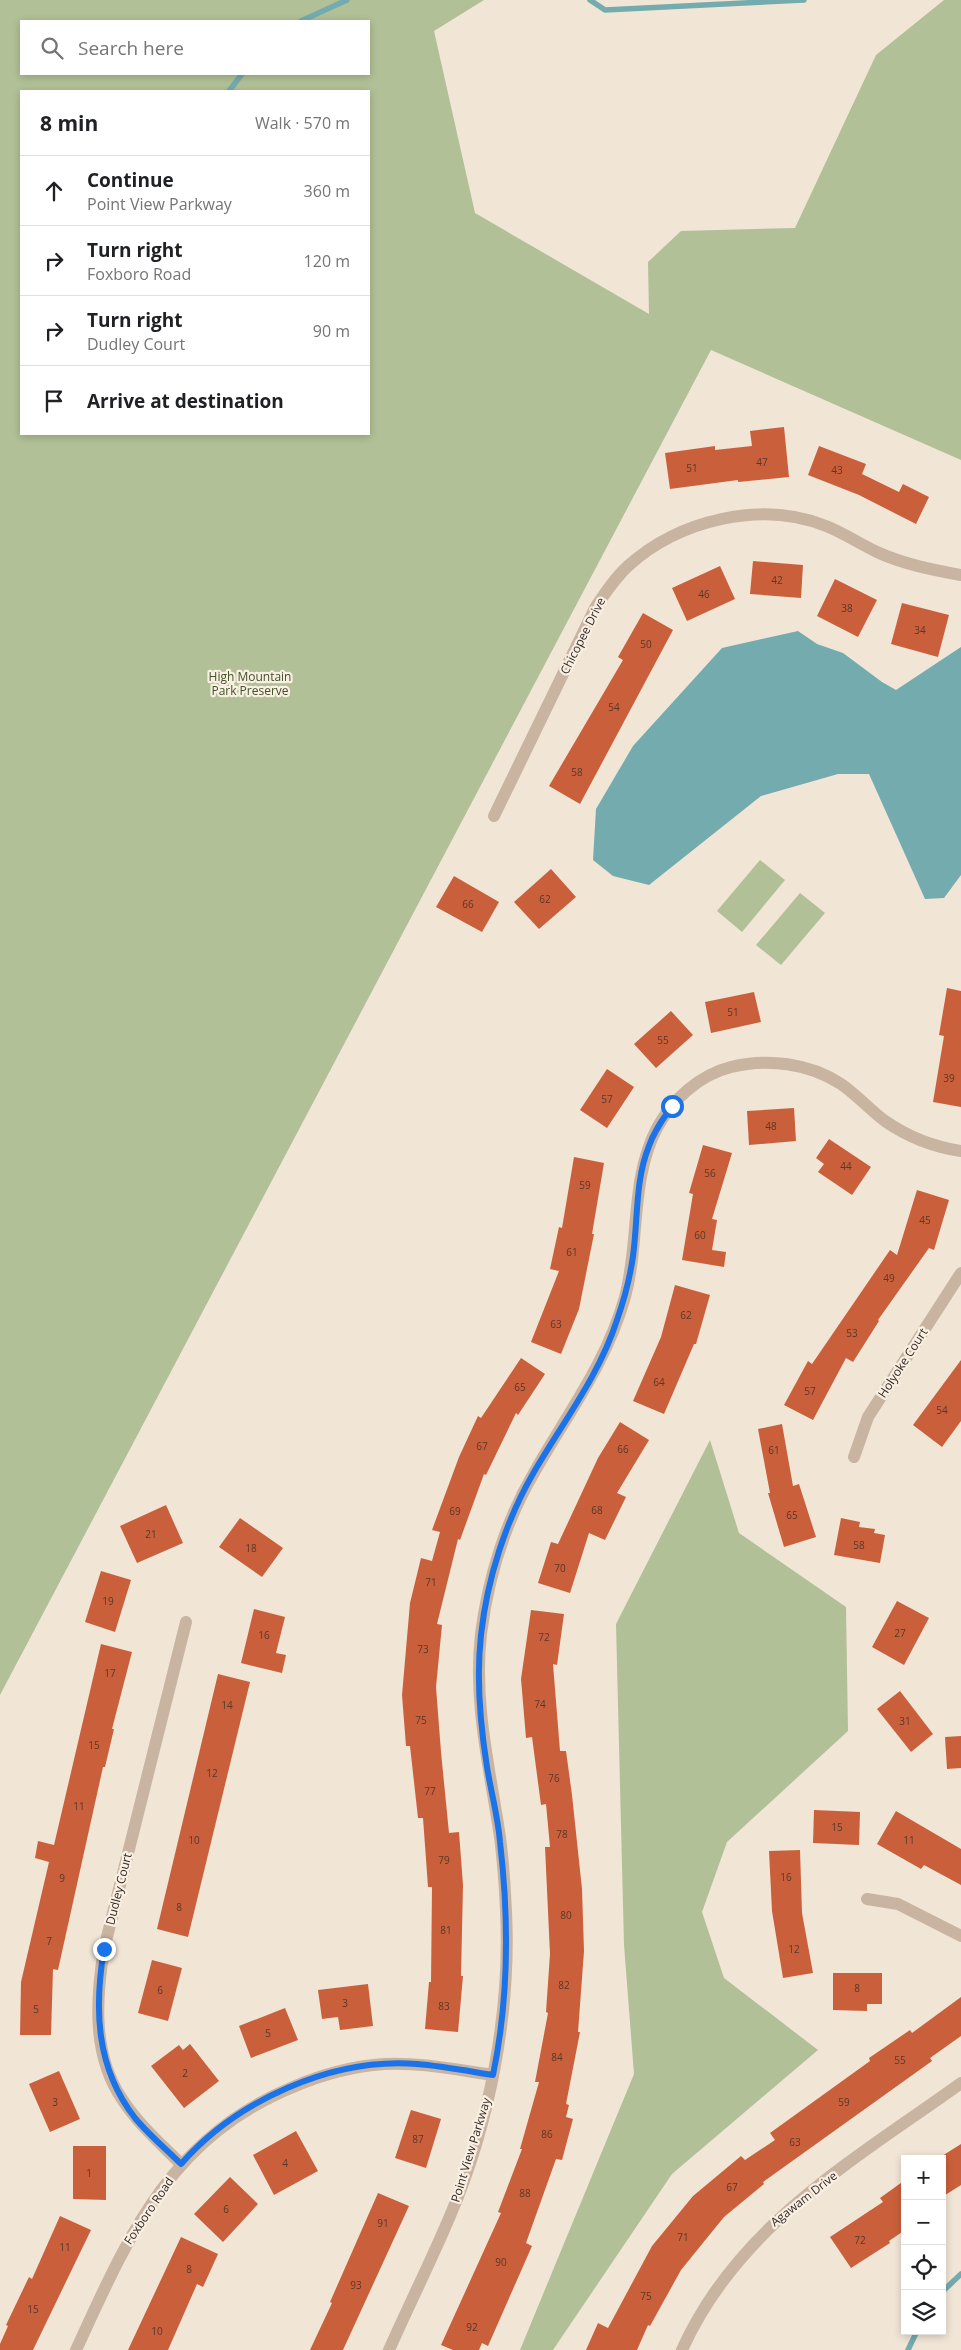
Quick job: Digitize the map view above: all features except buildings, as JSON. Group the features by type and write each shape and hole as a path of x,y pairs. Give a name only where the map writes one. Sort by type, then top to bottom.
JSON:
{"street":[{"name":"Chicopee Drive","path":"494,816 595,608 610,586 628,566 664,541 694,527 724,518 773,514 801,518 827,526 902,562 961,575"},
{"name":"Point View Parkway","path":"389,2350 451,2215 466,2174 493,2075 504,2002 507,1948 500,1840 479,1700 481,1634 487,1601 499,1552 514,1512 533,1473 596,1371 612,1334 625,1296 633,1259 642,1169 648,1147 658,1126 672,1106 688,1090 706,1077 726,1068 776,1062 818,1072 841,1084 884,1120 902,1131 930,1144 961,1151"},
{"name":"Holyoke Court","path":"854,1457 868,1417 961,1273"},
{"name":"Dudley Court","path":"181,2164 136,2119 120,2098 101,2044 97,2013 98,1982 104,1949 186,1622"},
{"path":"867,1899 898,1904 961,1936"},
{"name":"Foxboro Road","path":"76,2350 117,2261 135,2227 165,2184 181,2164 212,2134 244,2112 278,2093 313,2079 348,2069 382,2064 416,2064 493,2075"},
{"name":"Agawam Drive","path":"682,2350 712,2296 736,2262 764,2231 794,2204 961,2083"}],"green space":[{"name":"High Mountain Park Preserve","path":"0,0 484,0 434,31 475,213 649,314 648,262 681,231 795,228 876,55 944,0 961,0 961,460 711,350 0,1695"},
{"path":"760,860 785,880 742,932 717,911"},
{"path":"800,893 825,913 781,965 756,945"},
{"path":"710,1440 739,1533 846,1607 848,1731 727,1842 702,1912 724,1978 818,2050 672,2174 553,2350 520,2350 634,2074 624,1945 616,1624"}],"water":[{"path":"798,631 817,644 843,653 896,690 961,647 961,875 944,898 925,899 869,774 838,774 761,796 649,885 613,876 593,860 596,809 633,746 722,648"}],"waterway":[{"path":"303,20 347,0"},
{"path":"590,0 605,10 804,0"},
{"path":"230,90 241,75"},
{"path":"944,2290 961,2274"},
{"path":"908,2350 915,2335"}],"route":[{"path":"104,1949 98,1982 97,2013 101,2044 108,2072 120,2098 136,2119 181,2164 212,2134 244,2112 278,2093 313,2079 348,2069 382,2064 416,2064 493,2075 504,2002 507,1948 500,1840 487,1766 479,1700 478,1674 481,1634 488,1593 499,1552 514,1512 533,1473 596,1371 612,1334 625,1296 633,1259 642,1169 648,1147 658,1126 672,1106"}]}
